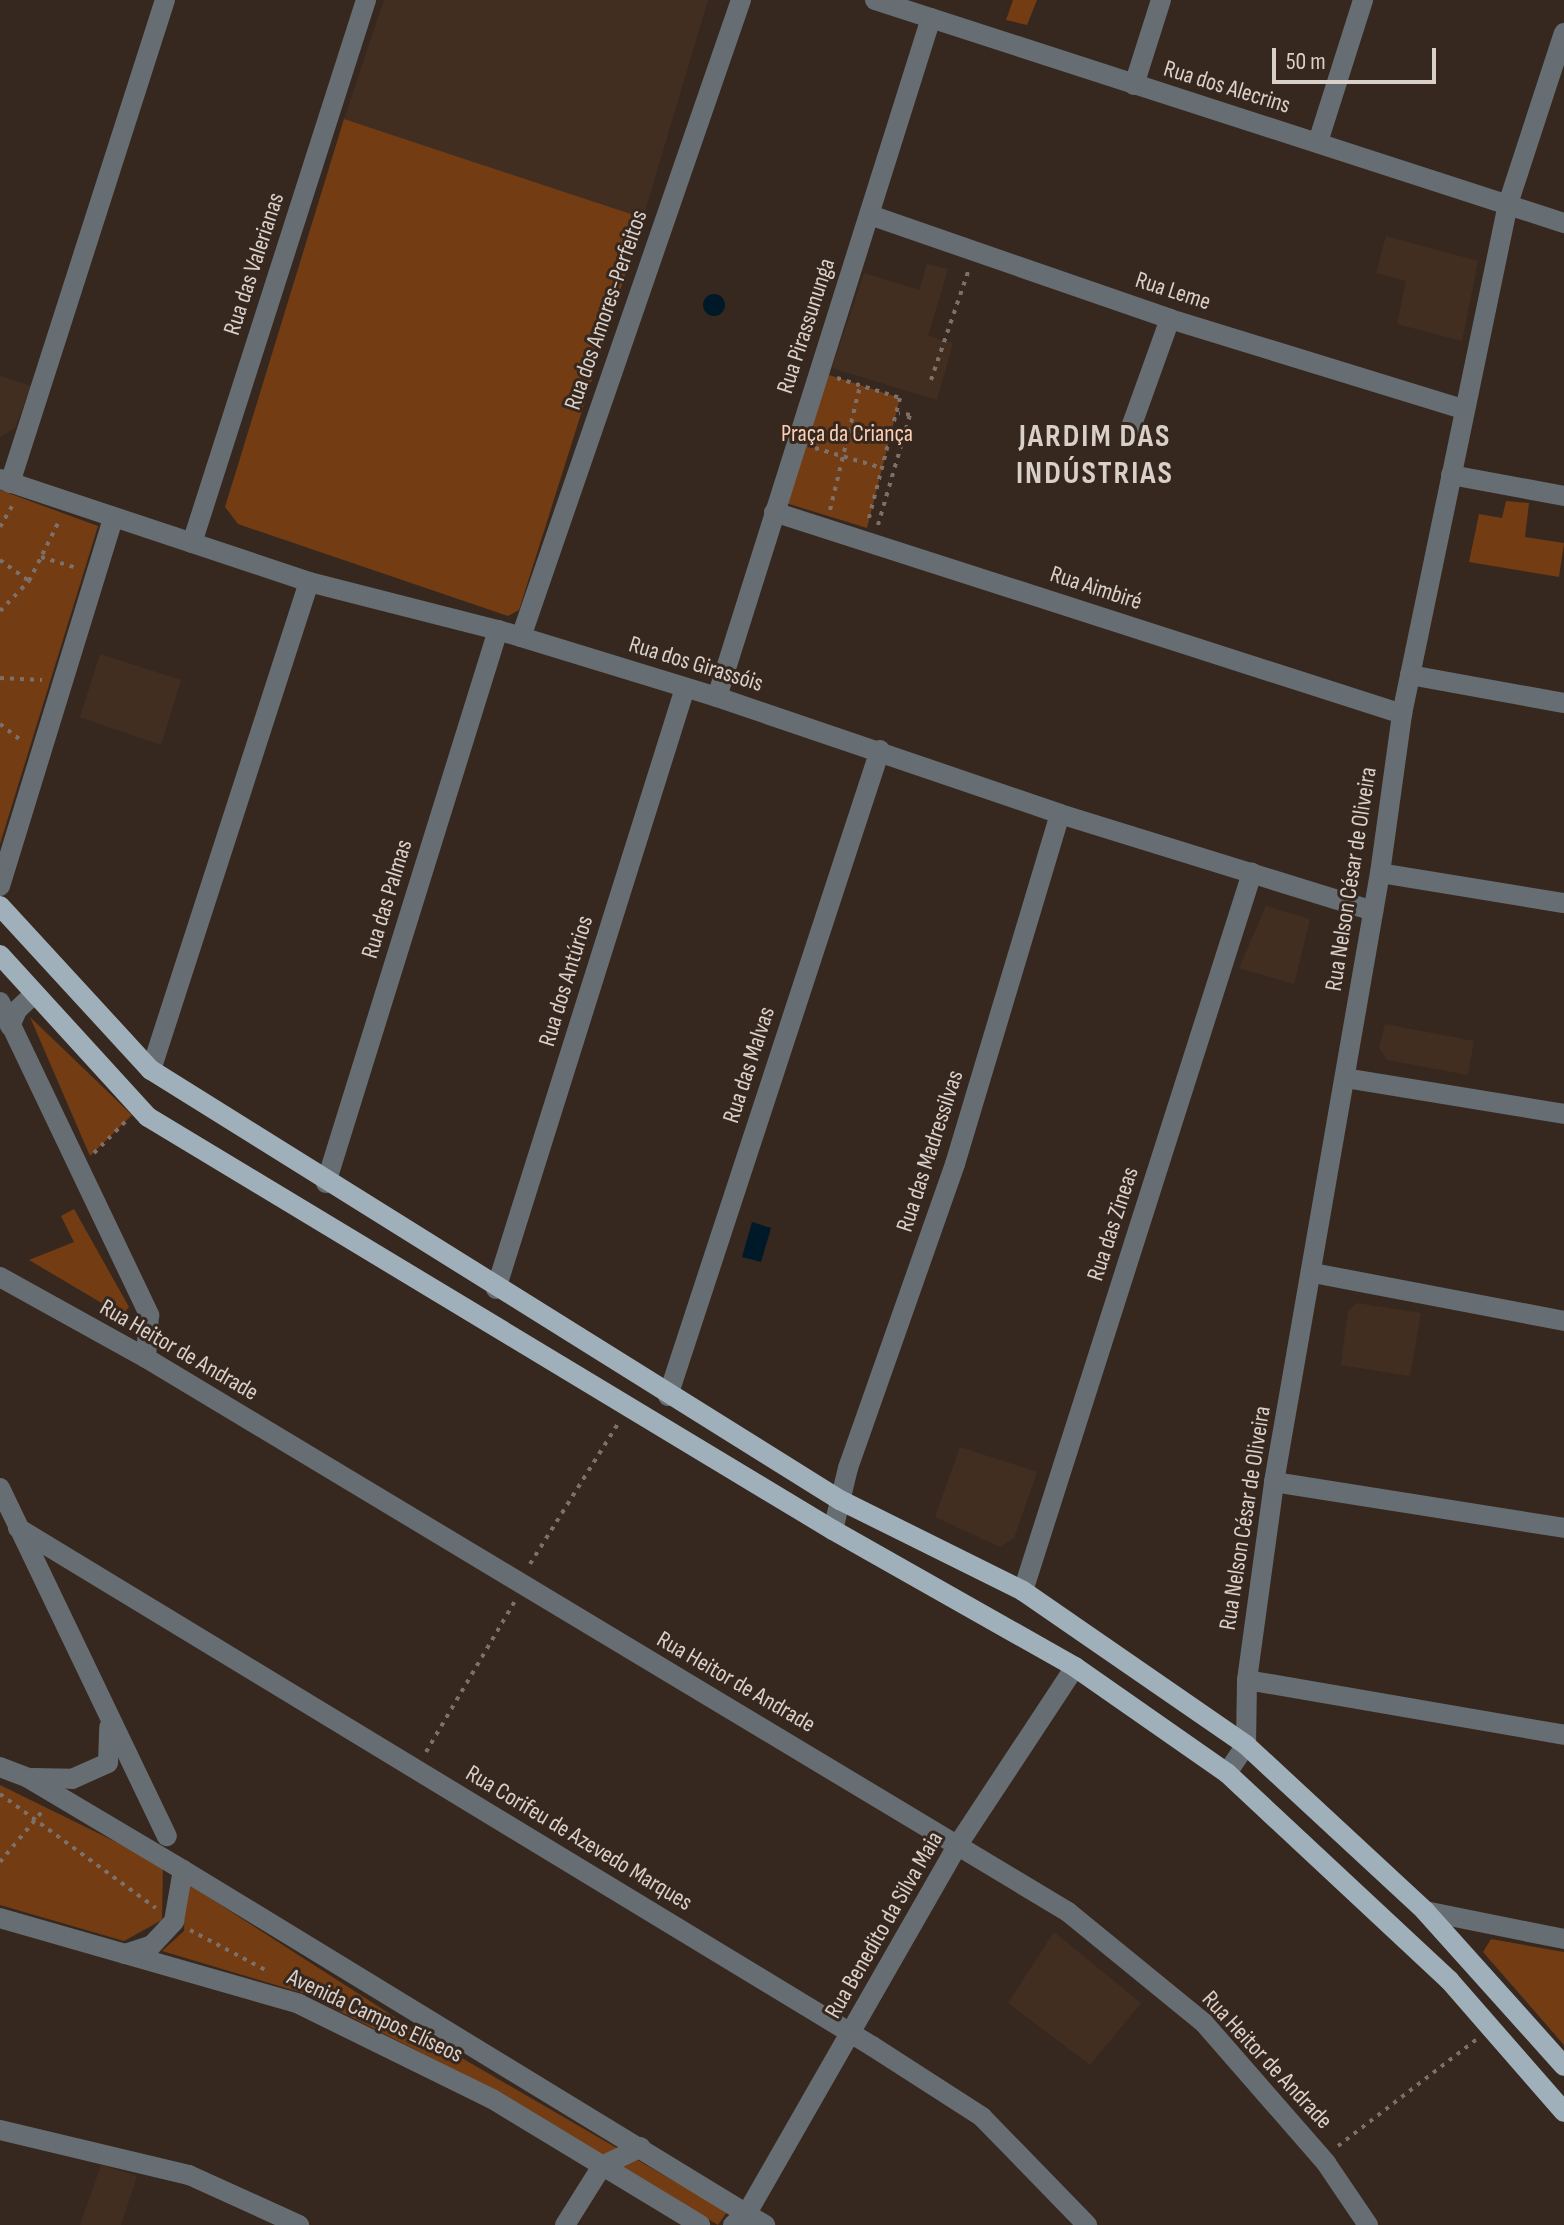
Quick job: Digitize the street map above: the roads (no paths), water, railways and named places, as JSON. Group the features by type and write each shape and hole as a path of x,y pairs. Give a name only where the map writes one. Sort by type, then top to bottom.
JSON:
{"main road":[{"path":"0,906 151,1070 326,1183 840,1500 1023,1591 1246,1745 1425,1911 1564,2066"},
{"path":"0,955 33,995 148,1117 833,1530 1075,1667 1227,1773 1449,1980 1564,2112"}],"street":[{"path":"9,486 165,0"},
{"name":"Rua das Valerianas","path":"192,543 366,0"},
{"name":"Rua dos Amores-Perfeitos","path":"521,637 741,0"},
{"name":"Rua dos Alecrins","path":"875,0 1564,223"},
{"name":"Rua Pirassununga","path":"717,697 870,215 936,19 947,0"},
{"path":"1134,85 1161,0"},
{"path":"1318,142 1363,0"},
{"name":"Rua Nelson César de Oliveira","path":"1246,1745 1247,1680 1274,1482 1313,1273 1380,873 1402,714 1508,204 1564,33"},
{"name":"Rua Leme","path":"870,215 1170,319 1463,409"},
{"path":"1130,430 1170,319"},
{"path":"1451,475 1564,496"},
{"name":"Rua dos Girassóis","path":"9,486 309,582 498,630 717,697 880,750 1060,814 1373,911"},
{"name":"Rua Aimbiré","path":"774,512 870,535 1402,714"},
{"path":"0,886 113,518"},
{"path":"151,1070 309,582"},
{"name":"Rua das Palmas","path":"326,1183 498,630"},
{"path":"1410,675 1564,703"},
{"name":"Rua dos Antúrios","path":"496,1289 685,688"},
{"name":"Rua das Malvas","path":"668,1396 880,750"},
{"name":"Rua das Madressilvas","path":"833,1530 840,1500 955,1164 1060,814"},
{"name":"Rua das Zineas","path":"1023,1591 1252,873"},
{"path":"1380,873 1564,903"},
{"path":"10,1026 17,1010 33,995"},
{"path":"0,1002 149,1315 146,1358"},
{"path":"1345,1078 1564,1114"},
{"path":"1313,1273 1564,1321"},
{"name":"Rua Heitor de Andrade","path":"0,1277 146,1358 959,1843 1068,1912 1204,2023 1322,2159 1368,2225"},
{"path":"1274,1482 1564,1528"},
{"path":"0,1488 167,1836"},
{"name":"Rua Corifeu de Azevedo Marques","path":"18,1528 852,2033 982,2117 1087,2225"},
{"name":"Rua Benedito da Silva Maia","path":"740,2219 852,2033 959,1843 1075,1667"},
{"path":"1247,1680 1564,1735"},
{"path":"28,1778 72,1779 108,1763 109,1719"},
{"path":"1227,1773 1246,1745"},
{"path":"0,1767 28,1778 641,2147 740,2219 765,2225"},
{"path":"125,1954 152,1945 174,1921 183,1870"},
{"path":"1425,1911 1564,1939"},
{"name":"Avenida Campos Elíseos","path":"0,1918 299,2004 494,2100 700,2225"},
{"path":"0,2130 189,2175 299,2225"},
{"path":"565,2225 602,2166 641,2147"}],"water":[{"path":"714,294 722,297 725,305 722,313 714,316 706,313 703,305 706,297"},
{"path":"752,1222 771,1228 761,1262 742,1257"}],"district":[{"name":"JARDIM DAS INDÚSTRIAS","path":"1095,456"}],"park label":[{"name":"Praça da Criança","path":"847,434"}]}
